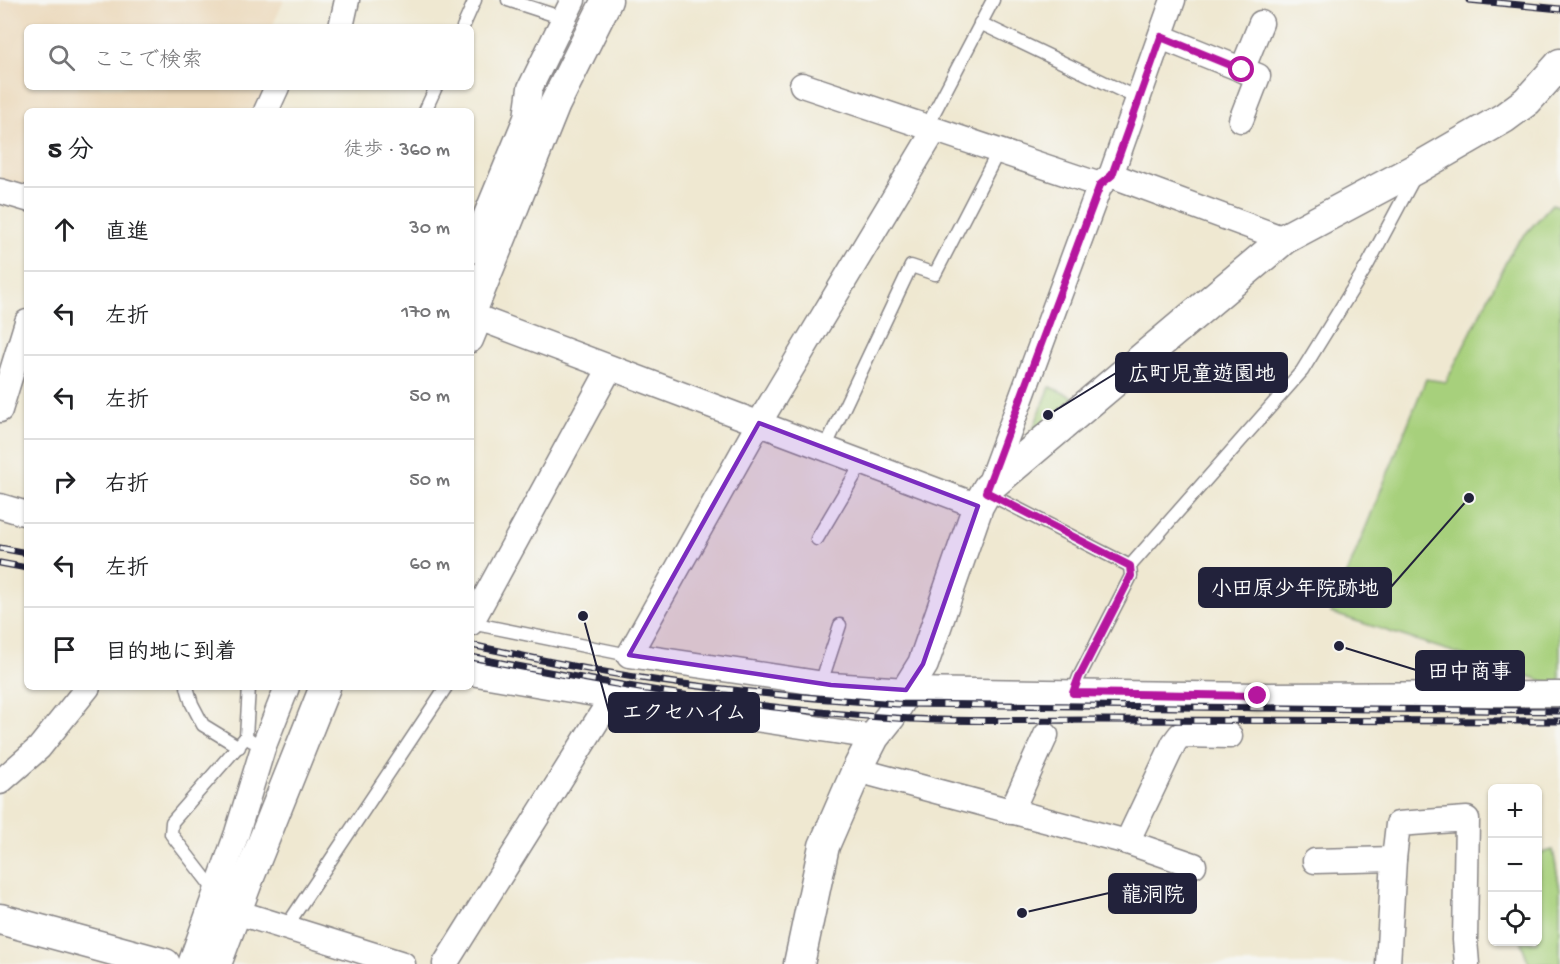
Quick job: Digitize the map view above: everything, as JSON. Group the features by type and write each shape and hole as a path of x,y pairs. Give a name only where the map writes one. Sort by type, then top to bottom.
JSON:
{"street":[{"path":"341,24 347,0"},
{"path":"607,0 555,104 474,315 862,463 984,496"},
{"path":"799,964 824,846 874,737 890,717 923,664 984,496 1139,99 1173,0"},
{"path":"474,244 526,118 530,88 568,9"},
{"path":"1242,70 1261,22"},
{"path":"1161,37 1258,76 1240,120"},
{"path":"984,496 1284,238 1419,167 1504,118 1527,101 1560,64"},
{"path":"802,85 998,152 1106,180 1284,238"},
{"path":"267,108 276,90"},
{"path":"930,129 759,423 629,655 821,683 906,690 1258,696 1560,694"},
{"path":"0,191 24,198"},
{"path":"0,410 24,332"},
{"path":"474,617 610,368"},
{"path":"0,506 24,513"},
{"path":"474,674 874,737"},
{"path":"0,782 39,748 86,690"},
{"path":"190,964 237,833 249,744 285,690"},
{"path":"216,964 324,690"},
{"path":"230,964 336,690"},
{"path":"445,964 612,697"},
{"path":"1011,812 1046,735"},
{"path":"1127,842 1174,743 1180,735 1230,736"},
{"path":"857,770 1127,842 1194,865"},
{"path":"1388,964 1398,824 1467,819 1465,940 1467,964"},
{"path":"1315,861 1394,859"},
{"path":"249,916 403,964"},
{"path":"0,919 165,964"}],"lane":[{"path":"464,24 475,0"},
{"path":"508,0 568,9"},
{"path":"930,129 993,0"},
{"path":"980,23 1139,99"},
{"path":"426,108 435,90"},
{"path":"825,448 912,266 935,274 998,152"},
{"path":"1073,693 1131,576 1130,566 1302,371 1368,264 1419,167"},
{"path":"817,539 862,463"},
{"path":"984,496 1130,566"},
{"path":"474,624 629,655"},
{"path":"821,683 840,625"},
{"path":"187,690 203,725 249,744"},
{"path":"215,891 171,834 172,822 249,744 249,690"},
{"path":"285,927 444,690"}],"highlighted area":[{"path":"759,423 978,506 923,664 906,690 831,685 629,655"}],"shaded area":[{"path":"0,0 284,0 273,24 24,24 24,90 267,90 260,108 24,108 24,188 0,181"}],"green space":[{"path":"1552,204 1560,207 1560,684 1553,684 1331,613 1426,379 1446,382 1513,248"},
{"path":"1050,387 1076,398 1027,443"},
{"path":"1553,850 1560,889 1560,964 1529,964 1522,946 1542,946 1542,853"}],"railway":[{"path":"1469,0 1560,9"},
{"path":"0,548 24,552"},
{"path":"0,563 24,567"},
{"path":"474,646 664,682 781,695 897,704 1560,711"},
{"path":"474,658 580,678 745,704 911,719 1560,721"}],"place":[{"name":"広町児童遊園地","path":"1048,415"},
{"name":"小田原少年院跡地","path":"1469,498"},
{"name":"エクセハイム","path":"583,616"},
{"name":"田中商事","path":"1339,646"},
{"name":"龍洞院","path":"1022,913"}],"route":[{"path":"1242,70 1161,37 1112,175 1100,185 986,492 1130,566 1131,576 1073,693 1258,696"}]}
